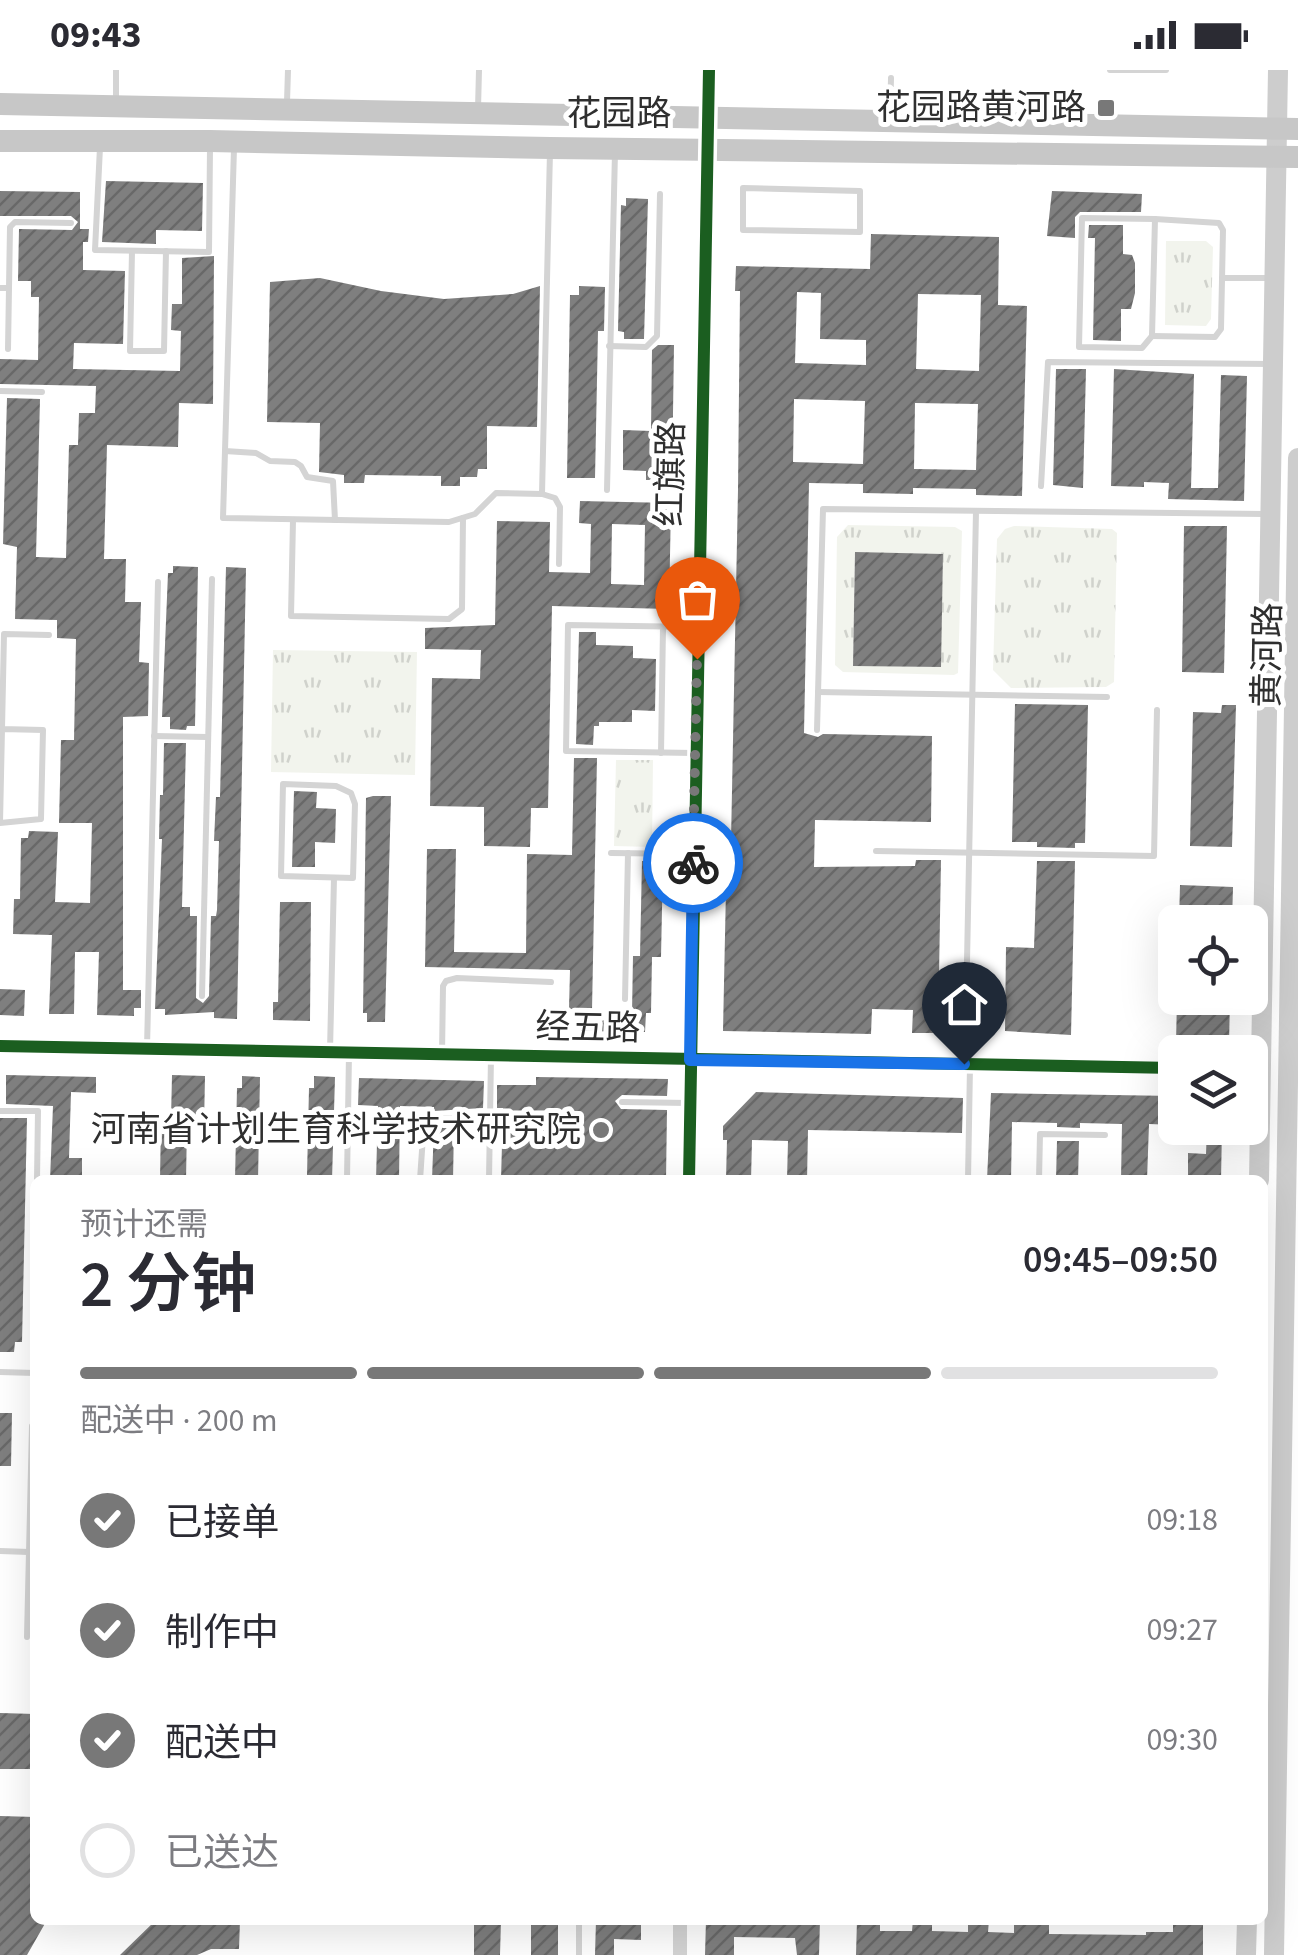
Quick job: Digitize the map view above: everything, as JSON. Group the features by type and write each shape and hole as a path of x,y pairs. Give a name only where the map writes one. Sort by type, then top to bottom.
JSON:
{"main road":[{"name":"黄河路","path":"1256,1035 1274,278 1288,128 1278,70"},
{"name":"花园路","path":"0,104 1288,128"},
{"name":"花园路","path":"0,141 1287,157"},
{"name":"黄河路","path":"1274,1955 1288,1664 1298,458"},
{"name":"黄河路","path":"1258,1145 1259,1175"},
{"path":"1246,1955 1247,1925"}],"street":[{"name":"红旗路","path":"688,1175 709,70"},
{"name":"经五路","path":"0,1046 1158,1068"},
{"path":"1268,1069 1293,1070"},
{"path":"680,1925 680,1955"}],"lane":[{"path":"116,70 116,106"},
{"path":"287,109 288,70"},
{"path":"478,112 479,70"},
{"path":"1110,70 1166,70"},
{"path":"890,120 891,78"},
{"path":"100,142 96,250 209,252 210,141"},
{"path":"234,142 223,518 449,522 475,514 496,493 542,494 555,498 560,506 560,564"},
{"path":"542,494 550,148"},
{"path":"606,490 615,149"},
{"path":"744,188 860,190 860,232 743,230 744,188"},
{"path":"609,346 646,347 657,336 660,194"},
{"path":"1152,336 1219,334 1223,230 1219,224 1155,220 1082,218 1079,347 1142,348 1152,336 1155,220"},
{"path":"8,349 4,288 10,227 15,222 71,223"},
{"path":"132,251 130,350 164,351 166,252"},
{"path":"1222,278 1274,278"},
{"path":"1041,486 1048,362 1272,364"},
{"path":"0,391 42,392"},
{"path":"224,451 295,462 306,478 333,481 336,520"},
{"path":"818,730 822,508 1270,514"},
{"path":"968,1175 976,510"},
{"path":"293,520 292,616 449,619 462,610 463,518"},
{"path":"202,996 212,579"},
{"path":"146,1049 158,582"},
{"path":"695,753 566,751 568,625 698,628"},
{"path":"661,752 664,627"},
{"path":"2,729 42,730 41,820 0,824 2,729 4,634 49,635"},
{"path":"818,692 1107,697"},
{"path":"876,852 1154,856 1157,710"},
{"path":"154,736 208,737"},
{"path":"283,784 336,786 351,793 355,804 353,878 334,878 281,876 283,784"},
{"path":"611,853 693,854"},
{"path":"625,999 628,853"},
{"path":"330,1052 334,878"},
{"path":"442,1055 446,981 457,978 551,982"},
{"path":"347,1175 349,1053"},
{"path":"489,1175 491,1056"},
{"path":"622,1102 690,1103"},
{"path":"0,1110 38,1112 36,1175"},
{"path":"420,1175 424,1121 490,1119"},
{"path":"1039,1175 1040,1134 1105,1135"},
{"path":"0,1372 30,1373"},
{"path":"27,1637 30,1510"},
{"path":"0,1551 29,1552"},
{"path":"579,1925 579,1955"}],"green space":[{"path":"1166,241 1206,241 1213,247 1211,319 1206,326 1165,325"},
{"path":"848,525 955,527 962,531 958,673 843,672 835,665 837,537","holes":["855,553 943,554 940,667 853,665"]},
{"path":"1005,529 1112,529 1117,533 1114,682 1106,687 1011,688 993,670 997,539"},
{"path":"273,650 417,652 415,775 271,772"},
{"path":"616,760 653,760 652,847 614,846"}],"building":[{"path":"106,181 203,183 202,231 156,230 156,244 102,242"},
{"path":"0,191 80,192 80,229 89,229 88,242 83,242 83,270 125,271 123,344 74,343 73,369 180,371 181,331 171,330 172,304 182,304 182,258 214,256 213,404 179,403 178,447 107,445 104,559 126,559 125,602 141,602 139,662 149,663 148,716 123,717 123,990 141,990 141,1008 134,1008 134,1016 97,1015 99,952 75,952 74,1014 49,1014 52,935 13,934 14,899 20,899 21,838 28,838 29,831 58,832 55,902 90,903 92,823 59,823 61,740 74,740 76,639 57,638 57,620 15,619 17,547 3,544 7,398 40,399 36,557 66,558 69,445 78,445 79,413 95,413 96,386 0,384 0,359 38,360 39,297 31,297 31,281 18,281 19,229 72,230 78,222 71,216 0,216"},
{"path":"1052,191 1142,194 1141,212 1080,212 1075,217 1075,238 1047,236"},
{"path":"626,198 648,199 644,339 624,339 624,332 618,331 621,205 626,206"},
{"path":"1089,225 1123,225 1123,254 1132,255 1135,263 1131,309 1121,309 1121,341 1093,340 1095,238 1088,238"},
{"path":"871,234 999,237 998,305 1027,306 1022,496 976,495 976,489 913,488 913,494 863,493 863,484 809,483 804,733 818,737 932,736 931,822 815,820 814,867 915,866 916,860 941,860 938,1033 912,1033 913,1010 872,1009 871,1034 723,1031 738,490 740,291 735,291 736,266 870,269","holes":["797,292 821,293 820,339 866,340 866,365 795,363","918,294 981,295 979,371 916,369","794,399 865,401 863,464 793,462","915,403 978,404 976,470 914,469"]},
{"path":"320,278 444,299 513,294 540,286 537,427 487,426 487,469 478,469 477,477 460,477 460,486 441,486 441,476 365,475 364,483 344,483 344,475 319,472 320,423 267,422 270,282"},
{"path":"579,286 605,287 604,331 598,331 595,478 567,478 570,295 579,295"},
{"path":"658,345 674,345 672,480 646,480 646,471 623,470 623,430 651,431 652,350"},
{"path":"1056,369 1086,369 1083,488 1053,485"},
{"path":"1114,369 1194,374 1191,488 1218,488 1221,375 1247,376 1244,501 1168,499 1169,483 1111,486"},
{"path":"580,501 671,503 669,609 552,606 548,808 531,808 530,847 484,846 484,807 430,806 432,678 480,679 481,650 425,649 425,628 495,625 497,521 550,522 549,572 590,573 591,524 579,523","holes":["612,524 645,525 644,585 611,584"]},
{"path":"1184,526 1227,526 1224,673 1182,672"},
{"path":"855,552 943,554 941,667 853,666"},
{"path":"173,566 198,567 195,726 187,726 186,730 170,729 170,717 162,717 168,573 173,573"},
{"path":"226,567 246,568 237,1019 214,1018 214,1012 165,1015 165,1009 155,1009 164,743 186,743 182,907 190,907 190,916 197,916 196,998 203,1003 209,996 211,916 216,916 217,910 219,841 214,841 216,797 220,797"},
{"path":"579,632 596,632 596,645 633,646 633,658 656,659 655,711 632,710 632,722 599,722 599,726 594,726 593,745 576,744"},
{"path":"1015,704 1088,705 1085,843 1075,843 1075,848 1012,842"},
{"path":"1222,705 1236,705 1232,847 1190,846 1193,712 1221,713"},
{"path":"574,758 597,758 592,1010 569,1009 570,970 425,967 427,849 456,849 454,952 526,953 527,854 572,855"},
{"path":"294,791 317,792 316,808 336,809 335,843 315,842 315,867 292,867"},
{"path":"391,796 385,1022 367,1022 367,1013 363,1013 366,798"},
{"path":"642,861 663,861 661,957 652,957 651,1013 646,1013 645,1032 581,1031 581,1012 632,1013 633,956 640,956"},
{"path":"1037,861 1075,861 1071,1035 1005,1031 1006,947 1034,948"},
{"path":"1180,885 1233,887 1232,905 1179,905"},
{"path":"280,902 311,902 310,1021 273,1020 273,1002 278,1002"},
{"path":"0,989 25,990 24,1016 0,1015"},
{"path":"1177,1015 1230,1015 1229,1035 1176,1035"},
{"path":"6,1075 96,1077 96,1093 71,1092 69,1158 82,1158 82,1175 50,1175 53,1106 6,1104"},
{"path":"172,1075 205,1076 204,1126 187,1125 186,1175 160,1175 161,1119 171,1119"},
{"path":"242,1076 260,1077 258,1175 235,1175 237,1088 242,1088"},
{"path":"314,1076 335,1077 332,1175 307,1175 309,1088 314,1088"},
{"name":"河南省计划生育科学技术研究院","path":"536,1077 668,1079 667,1096 622,1095 615,1101 621,1109 667,1110 666,1175 501,1175 503,1108 497,1108 497,1085 536,1085"},
{"path":"359,1078 484,1081 483,1108 434,1111 434,1107 400,1106 399,1175 376,1175 378,1106 358,1105"},
{"path":"756,1092 963,1098 962,1133 808,1130 807,1175 787,1175 788,1141 752,1140 751,1175 726,1175 727,1140 723,1140 723,1126"},
{"path":"991,1093 1158,1096 1158,1124 1149,1124 1147,1175 1121,1175 1122,1124 1080,1123 1080,1128 1012,1122 1011,1175 987,1175"},
{"path":"0,1118 27,1118 22,1342 15,1342 14,1352 0,1352"},
{"path":"434,1125 454,1125 453,1175 432,1175"},
{"path":"1057,1141 1079,1141 1078,1175 1056,1175"},
{"path":"1206,1145 1222,1145 1221,1175 1188,1175 1188,1153 1206,1154"},
{"path":"0,1413 12,1413 11,1466 0,1466"},
{"path":"0,1713 30,1714 30,1769 0,1769"},
{"path":"0,1816 30,1817 30,1925 44,1925 27,1955 0,1955"},
{"path":"151,1925 240,1925 239,1949 211,1949 197,1955 120,1955"},
{"path":"474,1925 501,1925 500,1955 474,1955"},
{"path":"531,1925 558,1925 558,1955 531,1955"},
{"path":"596,1925 641,1925 641,1940 614,1939 614,1955 595,1955"},
{"path":"706,1925 820,1925 819,1955 797,1955 795,1938 734,1937 734,1955 705,1955"},
{"path":"857,1925 880,1925 880,1931 912,1931 913,1925 932,1925 932,1931 968,1932 968,1925 989,1925 988,1932 1014,1933 1014,1925 1049,1925 1049,1934 1146,1935 1173,1932 1173,1925 1203,1925 1203,1955 856,1955"}],"cycle path":[{"path":"689,1175 709,70"},
{"path":"0,1046 1158,1068"}],"way so far":[{"path":"693,863 697,659"}],"place":[{"name":"花园路黄河路","path":"1106,108"},
{"name":"河南省计划生育科学技术研究院","path":"601,1130"}],"route":[{"path":"693,863 690,1060 964,1064"}]}
